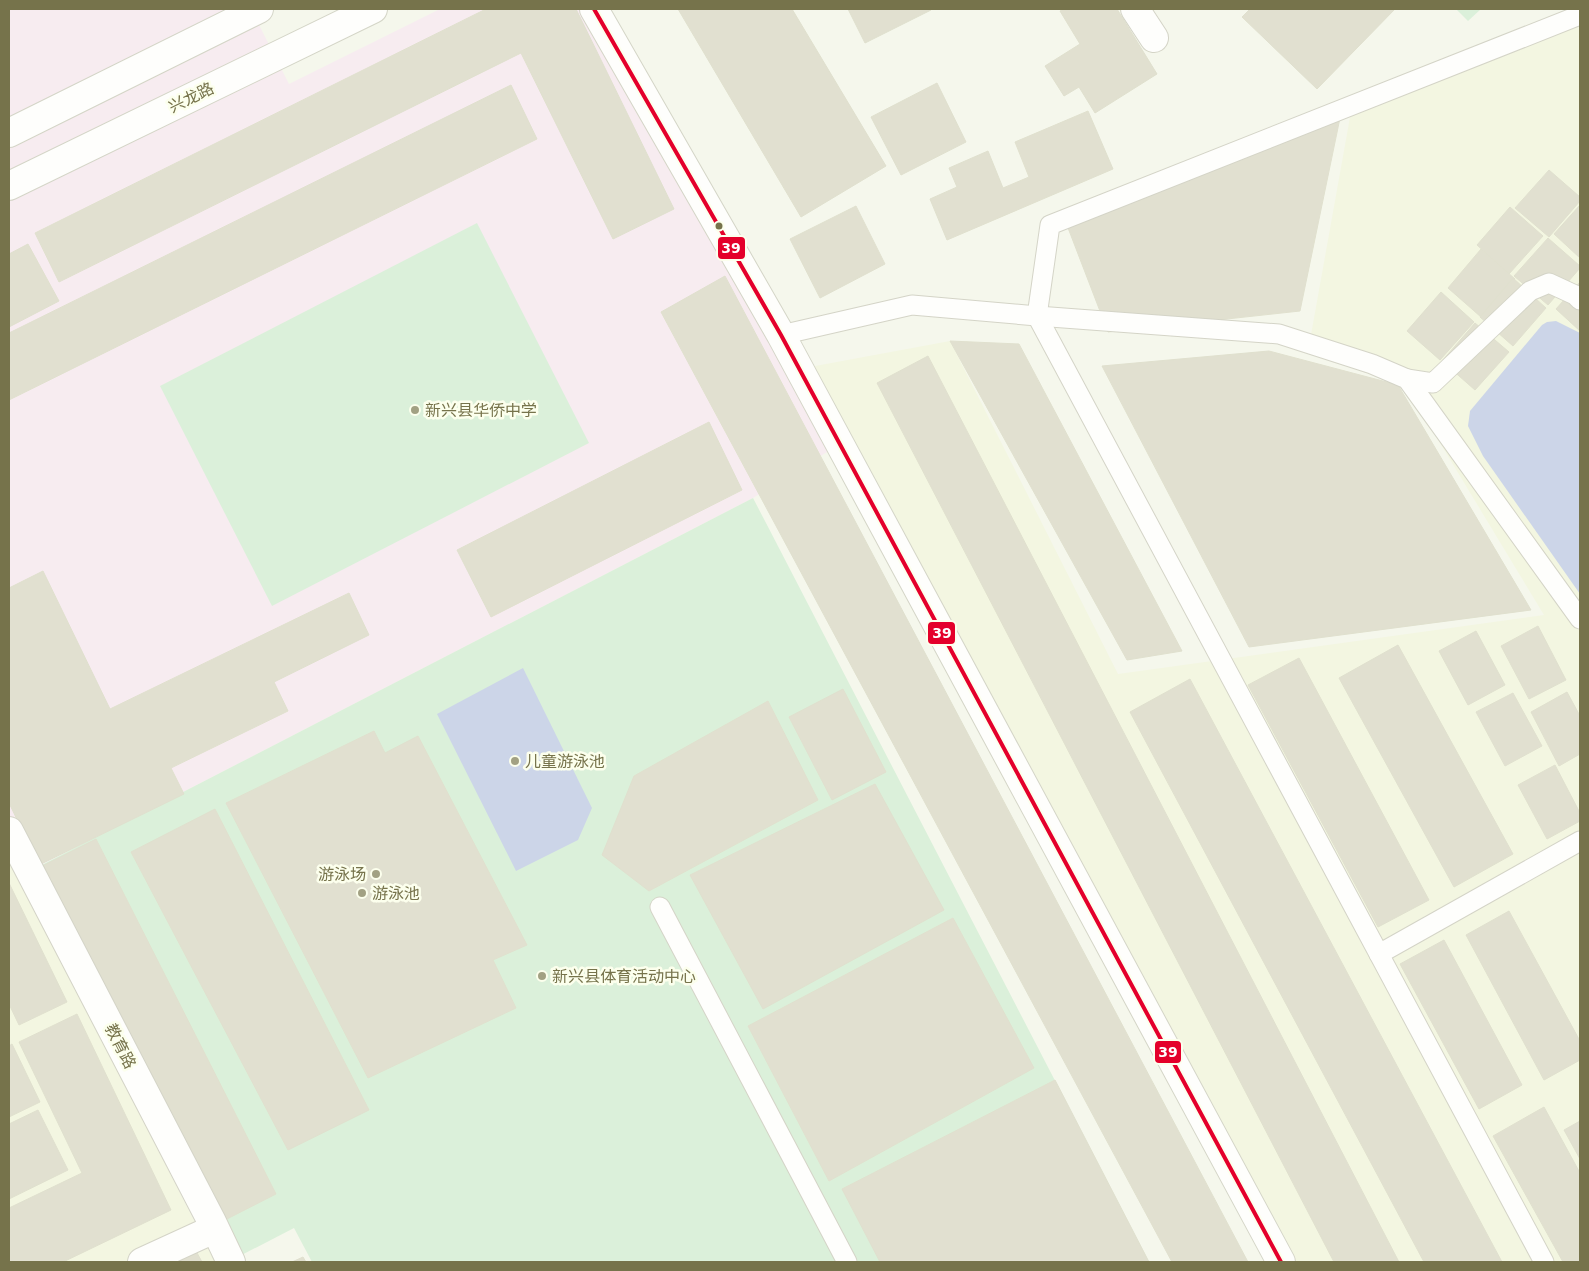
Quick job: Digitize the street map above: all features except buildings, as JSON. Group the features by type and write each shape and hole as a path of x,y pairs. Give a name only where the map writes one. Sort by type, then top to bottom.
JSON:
{"street":[{"path":"9,132 259,9"},
{"name":"兴龙路","path":"9,186 373,9"},
{"path":"594,9 782,335 1281,1262"},
{"path":"1135,9 1154,38"},
{"name":"教育路","path":"9,832 231,1262"},
{"path":"142,1262 214,1228"}],"lane":[{"path":"1544,1262 1037,316 1050,225 1580,16"},
{"path":"782,335 912,305 1279,334 1372,364 1406,379 1433,383 1530,291 1549,283 1575,295 1580,300"},
{"path":"1406,379 1580,619"},
{"path":"1379,954 1580,842"},
{"path":"660,907 847,1262"}],"shaded area":[{"name":"新兴县华侨中学","path":"9,9 251,9 289,84 440,9 605,9 840,444 753,498 30,871 9,828"},
{"path":"1456,9 1481,9 1468,21"},
{"path":"1580,15 1580,1262 1281,1262 799,369 950,341 1118,674 1544,615 1402,380 1309,346 1352,106"},
{"path":"477,223 589,443 272,606 160,386"},
{"name":"新兴县体育活动中心","path":"753,498 1149,1262 312,1262 294,1228 230,1261 30,871"},
{"path":"9,856 215,1262 9,1262"}],"water":[{"path":"1556,321 1580,333 1580,594 1483,456 1468,426 1470,411 1542,325 1547,322"},
{"name":"儿童游泳池","path":"523,668 592,808 578,840 516,871 437,714"}],"transit line":[{"name":"39","path":"594,9 781,335 1281,1262"}],"place":[{"name":"新兴县华侨中学","path":"415,410"},
{"name":"儿童游泳池","path":"515,761"},
{"name":"游泳场","path":"376,874"},
{"name":"游泳池","path":"362,893"},
{"name":"新兴县体育活动中心","path":"542,976"}]}
